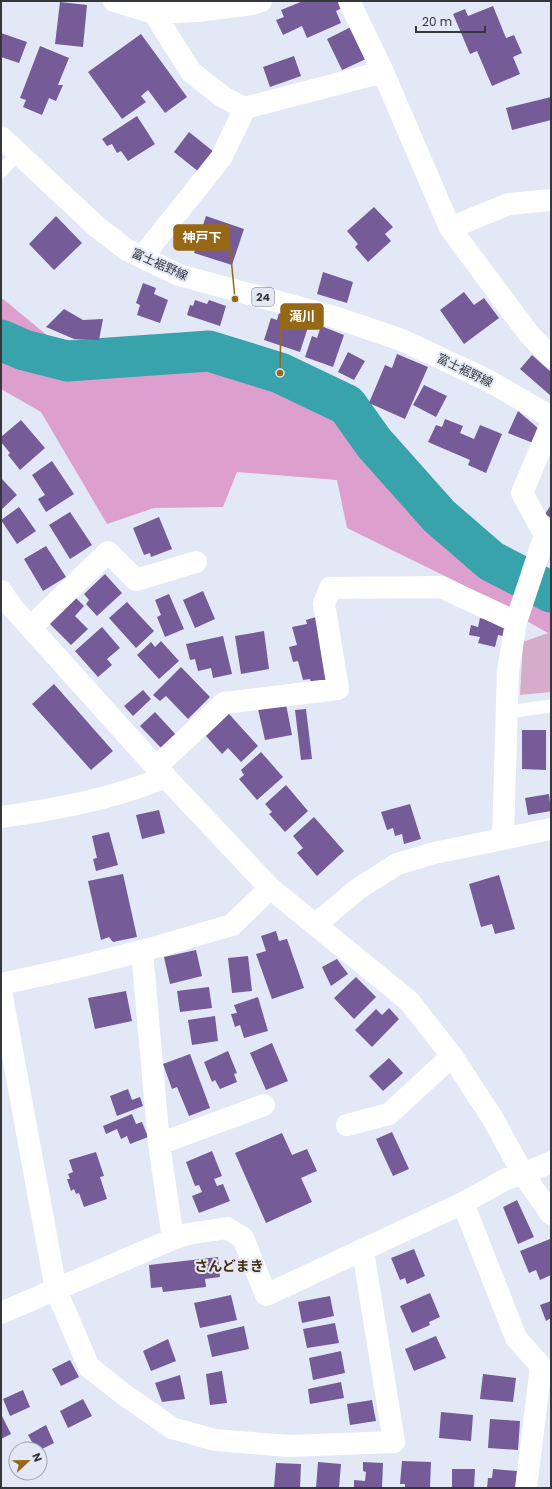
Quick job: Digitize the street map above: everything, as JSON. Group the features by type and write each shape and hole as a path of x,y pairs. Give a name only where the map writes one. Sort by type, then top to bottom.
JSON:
{"street":[{"path":"114,1 154,13 197,11 252,4 261,1"},
{"path":"349,1 383,72 450,228 529,334 551,357"},
{"path":"154,13 191,72 223,97 245,108 383,72"},
{"path":"142,257 221,158 245,108"},
{"name":"富士裾野線","path":"1,137 97,227 127,250 179,275 331,316 402,340 489,381 551,417"},
{"path":"450,228 509,204 551,200"},
{"path":"503,838 508,671 516,622 546,535 522,493 551,424"},
{"path":"31,627 108,552 136,580 196,562"},
{"path":"1,817 61,809 138,788 161,772 224,703 338,689 324,604 330,588 440,588 516,622"},
{"path":"5,603 31,627 161,772 270,888 316,924 409,1002 452,1056 493,1119 523,1174 551,1214"},
{"path":"316,924 358,890 397,864 434,853 551,829"},
{"path":"1,984 142,951 232,925 270,888"},
{"path":"142,951 160,1144 173,1240"},
{"path":"1,991 56,1290 90,1367 126,1396 172,1428 215,1440 288,1446 394,1442 363,1251"},
{"path":"347,1125 389,1114 452,1056"},
{"path":"160,1144 264,1105"},
{"path":"1,1313 188,1234 227,1228 243,1238 266,1295 463,1204 506,1179 523,1174 551,1162"},
{"path":"463,1204 516,1338 541,1366 526,1488"}],"lane":[{"path":"1,172 18,153"},
{"path":"507,712 551,706"}],"shaded area":[{"path":"3,299 94,374 159,363 235,366 312,394 342,411 483,535 541,580 551,579 551,632 548,633 457,582 347,528 337,480 237,472 223,507 154,508 107,524 41,412 1,389 1,300"},
{"path":"551,632 551,692 520,695 523,642"}],"building":[{"path":"303,1 341,1 344,7 336,11 341,23 307,38 302,26 283,35 276,20 284,17 281,10"},
{"path":"60,2 87,5 83,47 55,44"},
{"path":"493,6 506,38 514,35 522,53 513,57 520,74 492,86 477,51 470,54 453,14 465,9 468,16"},
{"path":"351,27 366,59 342,70 327,39"},
{"path":"1,33 27,42 19,63 1,57"},
{"path":"141,34 187,97 165,113 148,90 141,96 146,102 122,119 88,72"},
{"path":"40,46 69,58 58,85 63,85 56,101 49,98 42,115 23,107 26,100 20,98"},
{"path":"294,56 301,76 270,87 263,67"},
{"path":"551,97 551,120 512,130 506,108"},
{"path":"137,116 155,144 128,161 121,151 117,153 112,144 107,146 102,139"},
{"path":"189,132 214,152 199,172 174,152"},
{"path":"374,207 393,227 385,234 391,241 368,262 355,247 358,244 347,231"},
{"path":"56,216 82,243 54,270 29,244"},
{"path":"206,216 244,229 232,265 194,253"},
{"path":"323,272 353,282 347,303 317,294"},
{"path":"143,283 156,288 154,294 168,300 160,323 137,315 140,305 136,303"},
{"path":"464,292 474,305 484,298 499,318 464,344 440,310"},
{"path":"195,300 207,304 209,300 226,306 220,326 187,315 190,305 193,306"},
{"path":"64,309 83,320 103,319 99,340 74,339 46,327"},
{"path":"279,313 309,324 300,352 264,340 271,318 277,320"},
{"path":"321,326 344,335 333,367 305,357 312,336 317,338"},
{"path":"348,352 365,361 354,380 338,372"},
{"path":"397,354 428,367 405,419 369,403 385,365 392,368"},
{"path":"532,355 551,372 551,396 520,369"},
{"path":"424,385 447,396 436,417 413,405"},
{"path":"518,411 539,429 533,443 508,433"},
{"path":"445,419 463,426 460,433 474,439 480,425 502,434 486,473 468,465 470,460 428,442 436,425 442,427"},
{"path":"21,420 45,448 20,470 8,455 10,453 1,442 1,437"},
{"path":"52,461 74,494 46,512 38,499 45,495 32,475"},
{"path":"1,478 17,495 1,510"},
{"path":"551,505 551,518 545,514"},
{"path":"19,507 36,531 17,544 1,520"},
{"path":"70,512 92,545 70,559 49,525"},
{"path":"159,517 172,549 151,557 150,553 144,555 133,528"},
{"path":"46,546 66,577 43,591 24,559"},
{"path":"105,574 122,593 97,616 86,604 89,600 84,594"},
{"path":"203,591 215,619 195,628 183,600"},
{"path":"169,594 184,629 165,637 157,617 161,615 155,600"},
{"path":"75,597 84,606 75,616 88,629 71,645 49,623"},
{"path":"127,602 154,631 136,648 109,618"},
{"path":"319,616 336,685 313,691 310,679 303,680 298,661 293,662 289,647 297,645 292,627 307,624 306,620"},
{"path":"480,618 506,624 503,636 498,635 495,647 478,643 480,637 469,635 471,625 478,627"},
{"path":"102,627 120,648 107,659 112,665 98,677 75,651"},
{"path":"264,631 269,669 241,674 235,636"},
{"path":"223,636 232,674 213,678 211,668 198,671 195,659 190,660 186,644"},
{"path":"161,641 179,661 159,679 137,655 151,642 155,647"},
{"path":"181,667 210,697 188,719 166,696 160,701 153,695"},
{"path":"54,684 113,751 91,770 32,704"},
{"path":"143,690 151,699 133,716 124,706"},
{"path":"286,704 292,735 265,740 258,709"},
{"path":"306,709 312,759 301,760 295,710"},
{"path":"155,712 178,737 164,751 140,726"},
{"path":"229,714 258,746 241,762 228,748 222,754 206,736"},
{"path":"522,730 546,730 546,770 522,769"},
{"path":"261,752 283,777 257,800 239,779 244,775 241,770"},
{"path":"286,785 308,811 285,832 269,814 272,812 265,804"},
{"path":"549,794 551,811 528,815 525,798"},
{"path":"410,804 421,839 404,844 402,834 395,836 393,828 387,830 381,812"},
{"path":"159,810 165,833 142,839 136,815"},
{"path":"314,817 344,851 317,876 297,853 303,848 293,836"},
{"path":"109,832 118,865 96,871 93,859 97,858 92,836"},
{"path":"123,874 137,937 113,942 109,937 101,940 88,881"},
{"path":"499,875 515,929 495,934 492,924 481,927 469,884"},
{"path":"276,931 279,941 287,939 304,988 272,999 256,954 266,951 261,936"},
{"path":"196,950 202,976 170,984 164,957"},
{"path":"248,956 252,991 232,993 228,958"},
{"path":"337,959 348,974 331,986 322,967"},
{"path":"356,977 376,997 354,1019 334,998"},
{"path":"209,987 212,1008 180,1012 177,991"},
{"path":"126,991 132,1021 95,1029 88,998"},
{"path":"258,997 268,1031 244,1038 240,1025 235,1027 231,1014 237,1013 234,1005"},
{"path":"389,1008 399,1019 372,1047 355,1030 376,1009 382,1015"},
{"path":"215,1016 218,1041 192,1045 188,1020"},
{"path":"272,1043 288,1081 266,1090 250,1053"},
{"path":"228,1051 237,1073 234,1074 237,1082 220,1089 215,1080 212,1082 204,1062"},
{"path":"190,1054 210,1108 189,1116 177,1087 172,1089 163,1064"},
{"path":"389,1058 403,1073 383,1091 369,1076"},
{"path":"128,1089 132,1100 140,1097 143,1106 117,1116 110,1096"},
{"path":"132,1114 136,1124 142,1122 148,1137 130,1144 127,1136 121,1139 117,1129 106,1134 103,1126"},
{"path":"392,1132 409,1169 393,1176 376,1139"},
{"path":"282,1133 292,1155 307,1149 317,1171 301,1178 312,1202 266,1223 235,1153"},
{"path":"212,1151 222,1176 214,1179 217,1186 223,1184 230,1201 199,1213 192,1196 202,1192 199,1185 195,1186 186,1162"},
{"path":"96,1152 104,1176 100,1177 107,1199 84,1207 79,1193 76,1194 74,1189 71,1191 67,1179 70,1179 68,1174 73,1172 69,1160"},
{"path":"517,1200 534,1237 518,1244 503,1207"},
{"path":"550,1239 551,1275 540,1280 536,1270 529,1273 520,1251"},
{"path":"414,1249 425,1276 407,1284 405,1278 400,1280 391,1258"},
{"path":"218,1257 220,1277 205,1279 206,1287 163,1292 162,1287 151,1288 149,1265"},
{"path":"430,1293 440,1317 429,1322 430,1325 412,1333 400,1306"},
{"path":"231,1295 237,1320 200,1328 194,1303"},
{"path":"330,1296 334,1316 302,1323 298,1302"},
{"path":"551,1301 551,1318 546,1321 540,1305"},
{"path":"335,1323 339,1343 307,1348 303,1329"},
{"path":"244,1326 249,1349 212,1357 207,1335"},
{"path":"436,1336 446,1358 414,1371 405,1349"},
{"path":"168,1339 176,1361 151,1371 143,1351"},
{"path":"341,1351 345,1373 313,1380 309,1358"},
{"path":"70,1360 79,1377 61,1386 52,1369"},
{"path":"222,1371 227,1403 210,1405 206,1374"},
{"path":"483,1374 516,1378 513,1402 480,1399"},
{"path":"180,1375 185,1399 162,1402 155,1383"},
{"path":"341,1382 344,1398 310,1404 308,1389"},
{"path":"23,1390 30,1407 10,1416 3,1399"},
{"path":"83,1399 92,1416 68,1428 60,1411"},
{"path":"372,1400 376,1421 350,1425 347,1404"},
{"path":"441,1412 473,1415 471,1441 439,1438"},
{"path":"1,1414 11,1434 1,1439"},
{"path":"490,1419 520,1421 518,1450 488,1448"},
{"path":"46,1425 54,1443 48,1446 48,1441 31,1441 28,1435"},
{"path":"402,1461 431,1462 430,1488 405,1488 405,1484 400,1484"},
{"path":"318,1462 341,1464 339,1488 316,1488"},
{"path":"363,1462 383,1463 382,1488 354,1488 354,1480 365,1481 366,1472 363,1471"},
{"path":"276,1463 301,1464 300,1488 274,1488"},
{"path":"452,1469 475,1469 474,1488 452,1488"},
{"path":"493,1469 517,1471 516,1488 487,1488 488,1478 492,1478"}],"waterway":[{"path":"1,340 24,350 67,361 209,351 280,373 347,405 374,443 439,516 491,561 551,592"}],"place":[{"name":"神戸下","path":"235,299"},
{"name":"滝川","path":"280,373"}],"district":[{"name":"さんどまき","path":"229,1266"}]}
